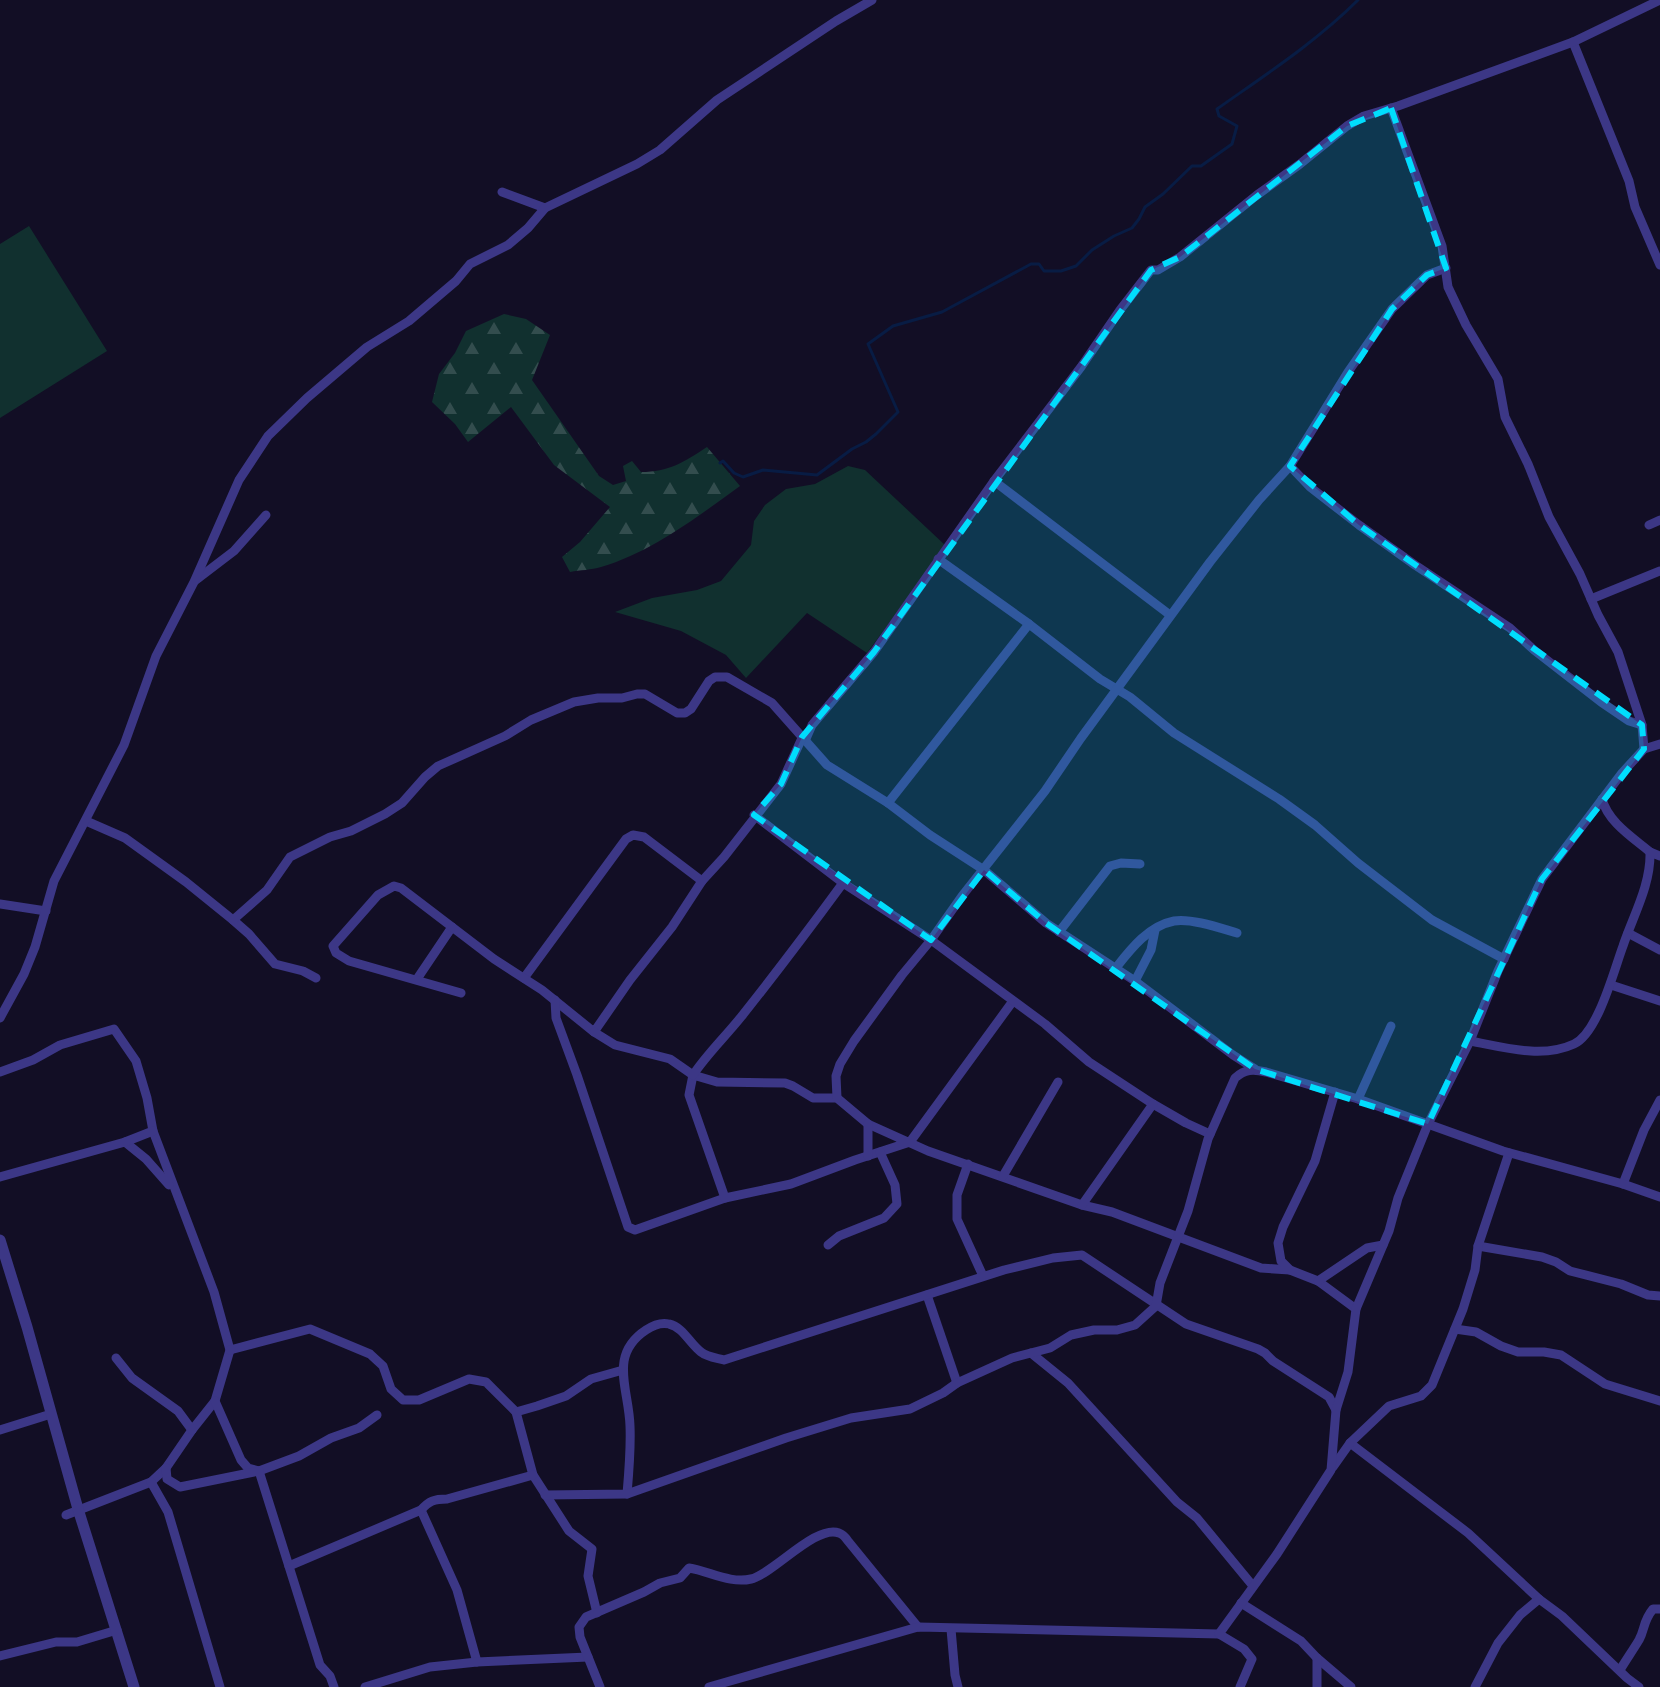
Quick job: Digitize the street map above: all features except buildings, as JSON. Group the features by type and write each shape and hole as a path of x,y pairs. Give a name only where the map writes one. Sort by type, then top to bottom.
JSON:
{"street":[{"path":"0,1018 24,974 54,881 124,745 156,656 194,582 239,480 268,436 367,347 409,321 456,281 470,264 508,245 545,208 660,150 717,100 872,0"},
{"path":"594,1032 702,881 781,784 812,725 874,652 994,481 1151,270 1158,270 1180,257 1347,126 1364,116 1573,42 1660,0"},
{"path":"1573,42 1660,265"},
{"path":"1391,108 1442,246 1448,287 1498,379 1505,417 1549,517 1618,652 1642,725 1644,749"},
{"path":"502,192 545,208"},
{"path":"837,1098 836,1076 840,1064 902,975 1045,791 1170,615 1246,516 1290,466 1348,372 1392,309 1427,275 1446,268"},
{"path":"1290,466 1310,487 1359,525 1510,628 1610,709 1642,725"},
{"path":"994,481 1170,615"},
{"path":"194,582 234,551 266,515"},
{"path":"1649,525 1660,520"},
{"path":"938,559 1174,733 1315,825 1432,920 1504,959"},
{"path":"1591,599 1660,571"},
{"path":"888,803 1029,624"},
{"path":"233,920 267,890 290,857 385,814 402,803 438,766 505,736 531,720 574,702 637,694 645,694 677,713 685,713 709,681 715,677 727,677 772,703 827,765 984,870 1059,932 1135,981 1255,1069 1358,1099 1509,1153 1660,1197"},
{"path":"1331,1470 1336,1410 1348,1372 1356,1309 1428,1124 1470,1041 1542,879 1644,749 1660,744"},
{"path":"1470,1041 1534,1052 1553,1051 1578,1043 1592,1023 1611,985 1655,854 1623,829 1605,810 1602,799"},
{"path":"754,815 843,883 931,940 1045,1024 1089,1062 1153,1104 1210,1134"},
{"path":"86,821 125,838 186,882 249,934 275,964 303,971 316,978"},
{"path":"524,978 626,839 633,835 644,837 702,881"},
{"path":"1059,932 1110,866 1140,864"},
{"path":"725,1198 689,1095 693,1075 843,883"},
{"path":"461,993 349,961 336,953 333,946 378,895 394,886 401,888 615,1045 670,1059 693,1075 717,1082 785,1083 813,1098 837,1098 868,1124 928,1151 1082,1205 1112,1212 1261,1268 1290,1270 1318,1281 1356,1309"},
{"path":"0,904 46,911"},
{"path":"1115,969 1133,946 1155,930 1176,921 1237,933"},
{"path":"417,979 452,927"},
{"path":"1135,981 1151,950 1155,930"},
{"path":"1628,933 1660,950"},
{"path":"1611,985 1660,1001"},
{"path":"555,1000 556,1018 628,1227 635,1230 725,1198 791,1184 910,1142 1013,1001"},
{"path":"1358,1099 1391,1026"},
{"path":"0,1072 33,1060 60,1045 114,1029 136,1061 153,1131 214,1292 230,1350 215,1401 166,1468 151,1482 66,1515"},
{"path":"545,1495 627,1494 851,1418 910,1409 957,1383 1012,1358 1050,1348 1071,1335 1135,1325 1156,1306 1160,1283 1179,1238 1210,1134 1235,1078 1244,1070 1255,1069"},
{"path":"1003,1176 1058,1082"},
{"path":"1290,1270 1281,1261 1278,1243 1315,1161 1335,1092"},
{"path":"1623,1184 1644,1130 1660,1100"},
{"path":"1082,1205 1153,1104"},
{"path":"868,1124 868,1156"},
{"path":"0,1177 125,1142 153,1131"},
{"path":"125,1142 146,1159 174,1191"},
{"path":"828,1245 839,1236 884,1218 897,1204 895,1185 880,1152"},
{"path":"1219,1634 1277,1554 1350,1443 1389,1406 1421,1396 1432,1385 1463,1309 1475,1270 1478,1246 1509,1153"},
{"path":"968,1164 957,1195 957,1219 983,1276"},
{"path":"0,1240 78,1509 134,1687"},
{"path":"1318,1281 1367,1248 1383,1245"},
{"path":"1478,1246 1542,1257 1570,1271 1660,1296"},
{"path":"627,1494 631,1456 624,1355 633,1339 653,1325 674,1325 701,1352 724,1360 983,1276 1053,1258 1082,1255 1186,1324 1258,1349 1329,1397 1336,1410"},
{"path":"927,1295 957,1383"},
{"path":"230,1350 310,1329 370,1354 383,1366 391,1389 403,1400 419,1400 469,1379 486,1382 516,1412 533,1475 545,1495 569,1531 592,1549 588,1576 597,1613"},
{"path":"1455,1329 1476,1332 1518,1352 1561,1355 1605,1384 1660,1401"},
{"path":"1031,1353 1068,1383 1177,1502 1197,1518 1253,1586"},
{"path":"116,1358 132,1378 178,1411 192,1430"},
{"path":"516,1412 566,1396 591,1379 623,1370"},
{"path":"215,1401 241,1460 248,1468 259,1471"},
{"path":"0,1430 51,1414"},
{"path":"166,1468 167,1479 180,1487 259,1471 359,1428 377,1415"},
{"path":"1350,1443 1468,1533 1639,1687"},
{"path":"259,1471 320,1665 330,1676 334,1687"},
{"path":"289,1566 421,1510 434,1499 447,1499 533,1475"},
{"path":"151,1482 168,1512 220,1687"},
{"path":"421,1510 457,1590 477,1662"},
{"path":"600,1687 580,1637 579,1627 586,1617 660,1583 680,1578 689,1568 721,1578 750,1580 815,1538 831,1532 841,1533 918,1627"},
{"path":"1475,1687 1498,1643 1520,1615 1539,1599"},
{"path":"1241,1603 1301,1641 1351,1687"},
{"path":"1620,1670 1641,1636 1647,1617 1653,1609 1660,1609"},
{"path":"709,1687 918,1627 1219,1634 1244,1649 1252,1659 1240,1687"},
{"path":"951,1629 958,1687"},
{"path":"0,1656 56,1642 77,1642 117,1630"},
{"path":"365,1687 430,1667 588,1657"},
{"path":"1317,1658 1317,1687"}],"highlighted area":[{"path":"1391,108 1446,268 1427,275 1392,309 1290,466 1359,525 1642,725 1644,749 1542,879 1428,1124 1255,1069 1046,923 984,870 931,940 754,815 781,784 802,737 874,652 1151,270 1180,257 1347,126"}],"green space":[{"path":"29,226 107,351 0,418 0,244"},
{"path":"504,314 526,319 550,335 532,380 599,476 613,485 626,481 623,466 632,461 641,472 660,470 683,462 707,447 740,486 674,532 638,552 601,567 570,572 562,557 580,542 610,507 554,465 511,407 468,442 432,402 439,374 466,331"},
{"path":"848,466 865,470 946,546 867,653 807,613 746,678 726,655 681,631 615,612 652,598 697,590 721,581 751,545 754,521 765,505 786,489 815,484"}],"waterway":[{"path":"720,463 723,461 734,473 743,477 763,470 817,475 866,442 898,412 868,344 893,326 942,312 1031,264 1039,264 1044,271 1061,271 1076,266 1092,250 1132,228 1145,207 1192,166 1201,166 1232,144 1237,126 1219,116 1217,109 1308,44 1358,0"}]}
